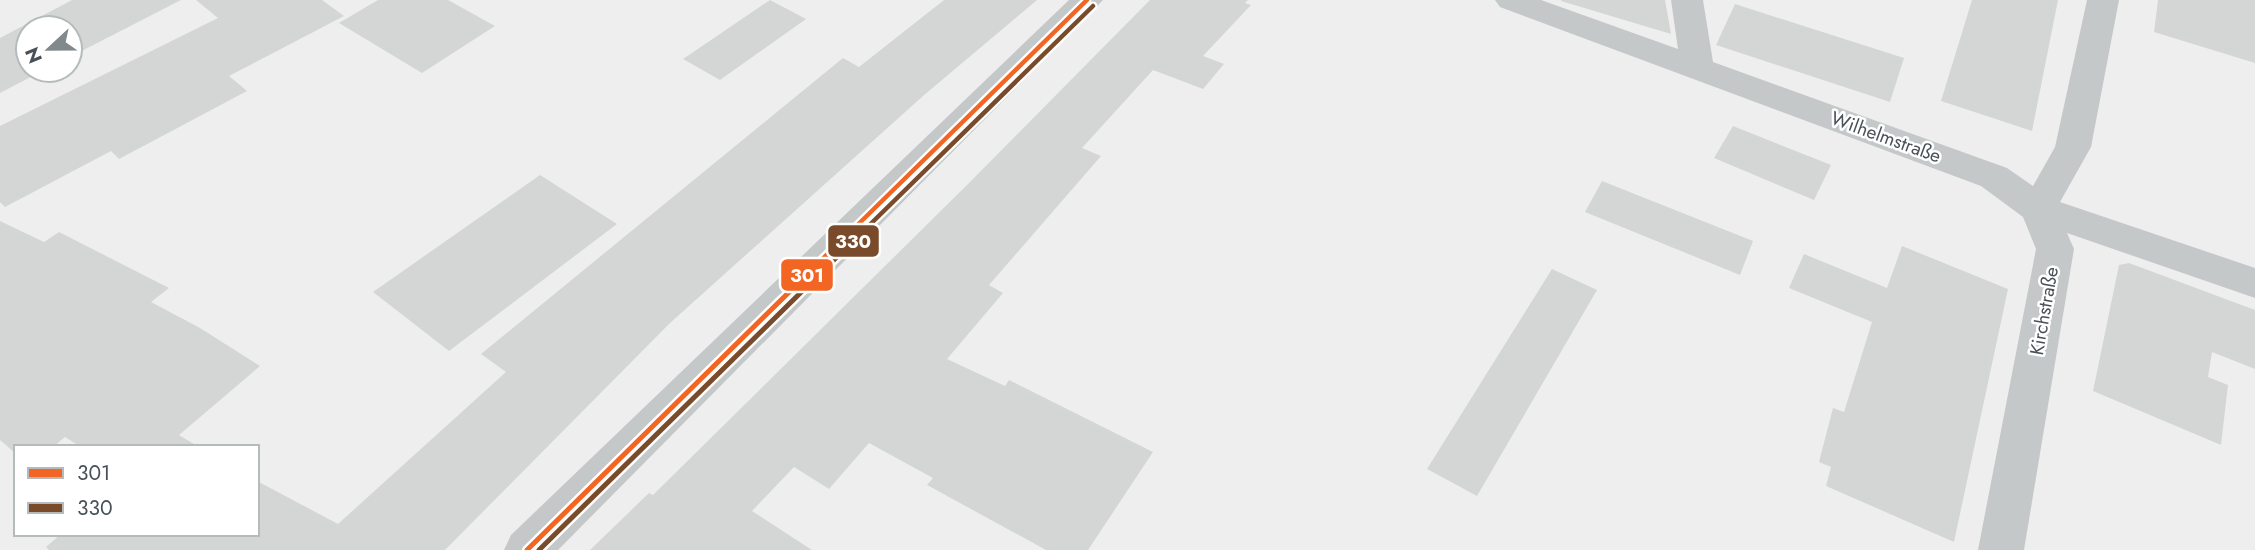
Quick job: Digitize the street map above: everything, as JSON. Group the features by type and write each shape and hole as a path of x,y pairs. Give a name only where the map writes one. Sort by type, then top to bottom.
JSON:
{"street":[{"path":"527,550 1087,0"},
{"name":"Wilhelmstraße","path":"1511,0 1994,177 2038,209 2255,283"},
{"path":"1687,0 1697,68"},
{"path":"2038,209 2073,147 2103,0"},
{"name":"Kirchstraße","path":"2001,550 2055,249 2038,209"}],"building":[{"path":"72,0 181,0 84,50 84,14 45,14"},
{"path":"196,0 322,0 344,16 229,76 247,91 119,159 111,151 5,207 0,202 0,126 218,18"},
{"path":"378,0 448,0 495,26 422,73 339,23"},
{"path":"770,0 806,19 720,80 683,59"},
{"path":"944,0 1037,0 923,96 670,323 445,550 49,550 46,547 59,536 259,536 259,482 338,524 506,372 481,354 843,58 859,67"},
{"path":"1150,0 1248,0 1245,3 1251,5 1203,56 1224,64 1203,89 1153,70 1082,148 1101,156 989,285 1003,293 947,359 1005,386 1009,380 1153,452 1088,550 1046,550 927,485 933,478 869,443 829,489 794,467 752,511 812,550 590,550 649,493 653,495"},
{"path":"1561,0 1665,0 1671,34 1561,1"},
{"path":"1972,0 2058,0 2032,131 1941,101"},
{"path":"2158,0 2255,0 2255,63 2154,32"},
{"path":"1735,4 1904,58 1890,102 1716,45"},
{"path":"14,31 14,84 17,84 0,93 0,38"},
{"path":"1733,126 1831,165 1814,200 1714,158"},
{"path":"540,175 617,224 449,351 373,292"},
{"path":"1602,181 1753,241 1740,275 1585,212"},
{"path":"0,221 44,242 59,232 169,288 151,302 200,328 260,366 179,435 196,445 78,445 65,437 55,445 14,445 14,452 0,440"},
{"path":"1902,246 2008,289 1954,542 1826,486 1831,467 1819,462 1833,408 1844,412 1872,322 1789,288 1804,254 1887,288"},
{"path":"2129,263 2255,310 2255,369 2212,352 2208,377 2228,385 2221,445 2093,391 2119,265"},
{"path":"1552,269 1597,290 1477,496 1427,469"}],"transit line":[{"name":"301","path":"527,550 1087,0"},
{"name":"330","path":"539,550 1093,6"}]}
